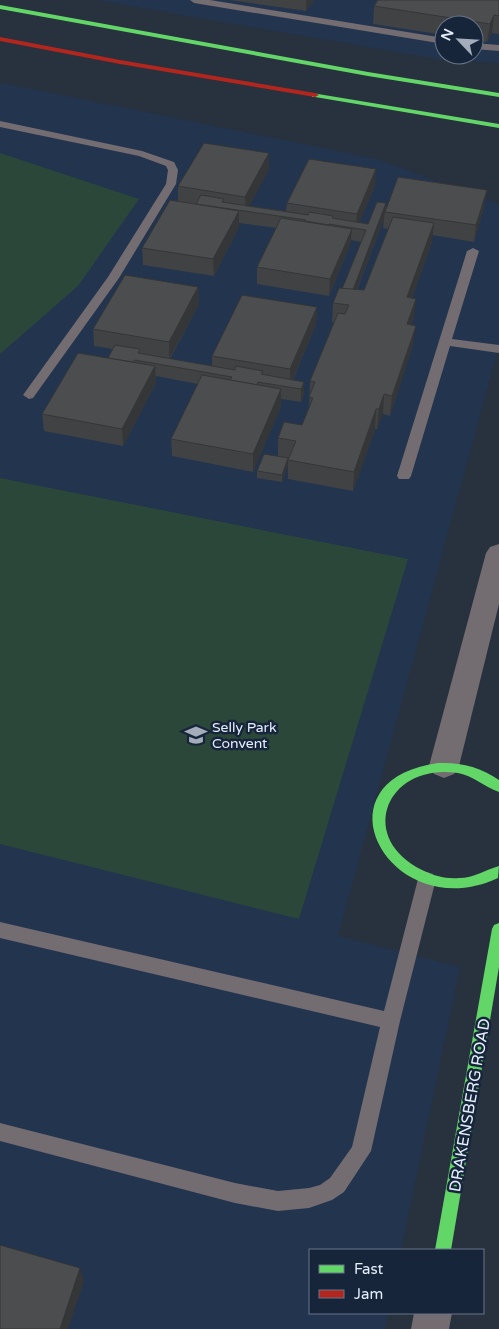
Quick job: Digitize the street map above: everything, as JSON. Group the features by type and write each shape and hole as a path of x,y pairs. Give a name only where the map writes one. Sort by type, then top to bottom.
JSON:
{"main road":[{"path":"0,7 368,74 496,93"},
{"path":"0,39 120,62 499,126"},
{"path":"481,123 499,132"},
{"path":"499,786 486,777 466,769 444,766 424,768 406,776 391,787 381,802 378,820 382,838 392,855 407,869 427,879 452,884 477,881 499,871"},
{"name":"DRAKENSBERG ROAD","path":"443,1249 499,929"}],"street":[{"path":"444,766 489,633 499,553"},
{"path":"430,1329 432,1314"}],"lane":[{"path":"194,0 434,39"},
{"path":"484,47 499,48"},
{"path":"0,124 142,154 163,160 170,164 173,170 171,184 113,278 29,395"},
{"path":"404,476 473,251"},
{"path":"445,342 499,349"},
{"path":"0,1132 235,1193 278,1200 309,1198 325,1193 337,1185 361,1151 391,1021 427,879"},
{"path":"0,930 391,1021"}],"shaded area":[{"path":"96,0 499,0 499,63 484,62 484,15 434,15 434,58"},
{"name":"Selly Park Convent","path":"3,83 377,159 499,204 499,345 338,936 460,967 401,1249 309,1249 309,1314 388,1314 385,1329 0,1329 0,85"}],"green space":[{"path":"0,153 139,199 78,286 0,354"},
{"path":"0,478 408,559 299,919 0,844"}],"building":[{"path":"378,0 499,0 499,16 494,15 490,24 484,23 484,15 434,15 374,6"},
{"path":"204,143 269,153 245,197 178,186"},
{"path":"309,159 376,169 357,214 287,203"},
{"path":"398,177 487,190 476,225 385,212"},
{"path":"201,195 224,199 222,202 308,215 309,212 368,224 377,202 386,203 353,290 342,289 366,230 196,204"},
{"path":"170,200 239,211 213,259 142,248"},
{"path":"393,217 434,223 407,297 416,299 407,324 416,326 392,396 384,394 379,409 376,409 354,472 288,460 296,441 278,438 284,422 302,425 313,398 309,397 315,382 310,381 338,313 345,314 349,305 333,303 339,288 364,290"},
{"path":"281,218 352,229 330,279 257,267"},
{"path":"125,275 198,287 169,342 93,329"},
{"path":"242,295 317,307 290,369 212,356"},
{"path":"115,345 140,349 138,353 235,370 236,366 263,371 261,374 304,382 301,389 258,382 257,385 230,380 232,377 135,360 133,362 108,358"},
{"path":"78,353 155,366 122,429 42,414"},
{"path":"202,375 281,389 253,454 171,439"},
{"path":"264,454 288,458 282,475 257,471"},
{"path":"0,1245 80,1268 60,1329 0,1329"}],"traffic: fast":[{"path":"0,7 368,74 499,95"},
{"path":"315,95 499,126"},
{"path":"499,787 483,776 456,768 447,767 418,771 408,775 391,788 382,802 379,812 382,840 390,852 399,862 424,877 438,882 464,884 488,877 499,871"},
{"path":"443,1249 499,929"}],"traffic: jam":[{"path":"0,39 120,62 315,95"}],"place":[{"name":"Selly Park Convent","path":"196,735"}]}
